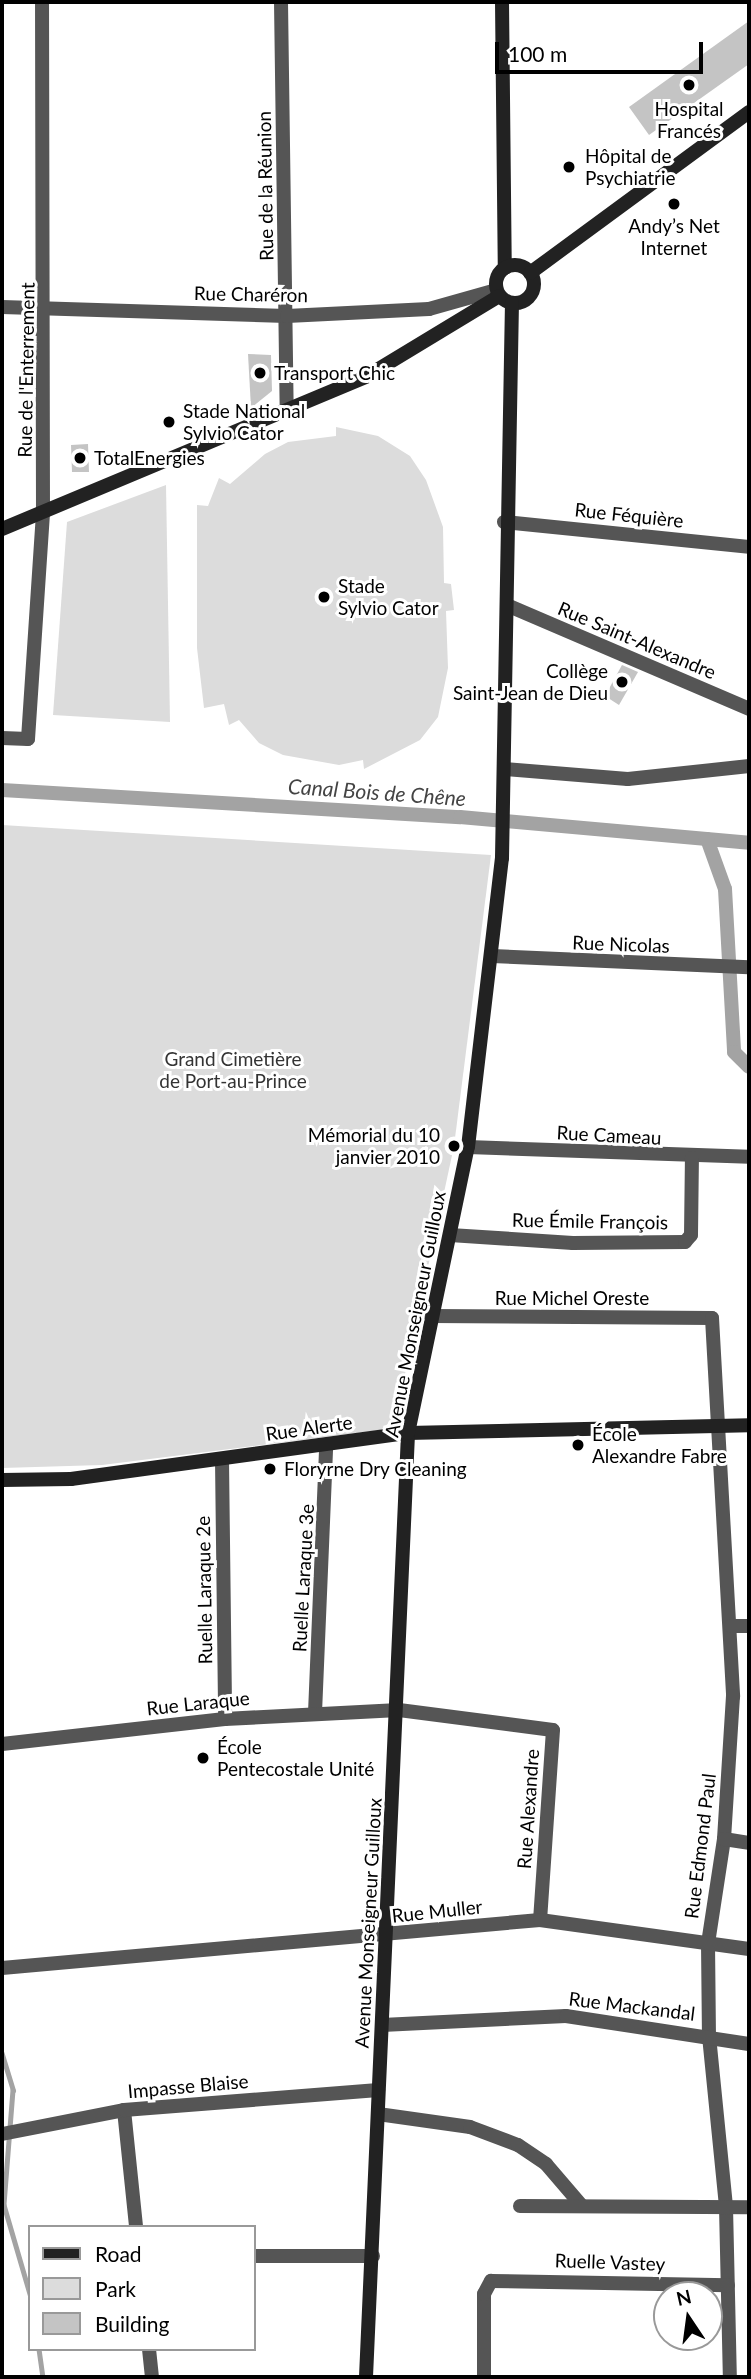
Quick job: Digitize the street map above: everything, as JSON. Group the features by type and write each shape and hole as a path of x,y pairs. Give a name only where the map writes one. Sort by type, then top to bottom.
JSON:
{"street":[{"name":"Rue de l'Enterrement","path":"2,738 28,739 43,511 46,308 42,2"},
{"name":"Rue de la Réunion","path":"281,2 287,316 286,411"},
{"path":"502,2 505,268 502,296"},
{"path":"530,273 749,112"},
{"path":"2,529 367,376 502,296 524,301 532,291 530,273 521,267 505,268"},
{"name":"Rue Charéron","path":"2,307 287,316 429,309 502,296"},
{"name":"Avenue Monseigneur Guilloux","path":"366,2377 384,1935 399,1710 408,1433 468,1147 502,858 509,606 504,522 502,296"},
{"name":"Rue Féquière","path":"504,522 749,547"},
{"name":"Rue Saint-Alexandre","path":"509,606 749,709"},
{"path":"505,769 628,779 749,766"},
{"name":"Rue Nicolas","path":"492,956 735,966"},
{"name":"Rue Cameau","path":"468,1147 692,1158 749,1157"},
{"name":"Rue Émile François","path":"450,1235 573,1243 685,1242 691,1235 692,1158"},
{"name":"Rue Michel Oreste","path":"431,1316 712,1318"},
{"name":"Rue Edmond Paul","path":"712,1318 731,1626 724,1839 708,1943 709,2036 726,2207 730,2377"},
{"name":"Rue Alerte","path":"2,1480 71,1479 408,1433 749,1425"},
{"name":"Ruelle Laraque 3e","path":"315,1713 326,1445"},
{"name":"Ruelle Laraque 2e","path":"222,1460 225,1719"},
{"path":"731,1626 749,1626"},
{"name":"Rue Laraque","path":"2,1744 225,1719 399,1710"},
{"name":"Rue Alexandre","path":"399,1710 553,1730 540,1920"},
{"path":"724,1839 749,1843"},
{"name":"Rue Muller","path":"2,1968 540,1920 749,1949"},
{"name":"Rue Mackandal","path":"382,2025 566,2015 749,2043"},
{"name":"Impasse Blaise","path":"2,2134 124,2110 379,2090"},
{"path":"124,2110 136,2225"},
{"path":"378,2114 470,2127 518,2146 545,2164 582,2206"},
{"path":"520,2206 749,2207"},
{"path":"256,2256 373,2256"},
{"name":"Ruelle Vastey","path":"484,2377 484,2294 491,2281 727,2285"},
{"path":"149,2351 152,2377"}],"green space":[{"name":"Stade Sylvio Cator","path":"336,427 378,436 410,456 426,480 443,527 444,583 451,584 454,610 446,611 448,668 438,717 420,740 364,769 363,760 339,765 283,755 259,743 239,720 229,725 224,704 204,708 197,648 197,505 208,506 219,478 230,484 265,454 288,442 336,436"},
{"path":"166,485 170,722 53,715 67,522"},
{"name":"Grand Cimetière de Port-au-Prince","path":"2,825 491,855 454,1146 396,1416 381,1430 102,1465 2,1468"}],"building":[{"name":"Hospital Francés","path":"749,21 749,64 649,135 629,107"},
{"name":"Transport Chic","path":"248,354 271,355 272,391 251,408"},
{"name":"TotalEnergies","path":"88,444 89,472 72,472 71,445"},
{"name":"Collège Saint-Jean de Dieu","path":"622,665 638,672 619,705 605,696"}],"waterway":[{"name":"Canal Bois de Chêne","path":"2,790 460,817 749,843"},
{"path":"707,839 725,889 734,1052 749,1067"},
{"path":"2,2053 13,2090 4,2205 28,2287"},
{"path":"39,2351 43,2377"}],"place":[{"name":"Hospital Francés","path":"689,85"},
{"name":"Hôpital de Psychiatrie","path":"569,167"},
{"name":"Andy’s Net Internet","path":"674,204"},
{"name":"Transport Chic","path":"260,373"},
{"name":"Stade National Sylvio Cator","path":"169,422"},
{"name":"TotalEnergies","path":"80,458"},
{"name":"Stade Sylvio Cator","path":"324,597"},
{"name":"Collège Saint-Jean de Dieu","path":"622,682"},
{"name":"Mémorial du 10 janvier 2010","path":"454,1146"},
{"name":"École Alexandre Fabre","path":"578,1445"},
{"name":"Floryrne Dry Cleaning","path":"270,1469"},
{"name":"École Pentecostale Unité","path":"203,1758"}]}
